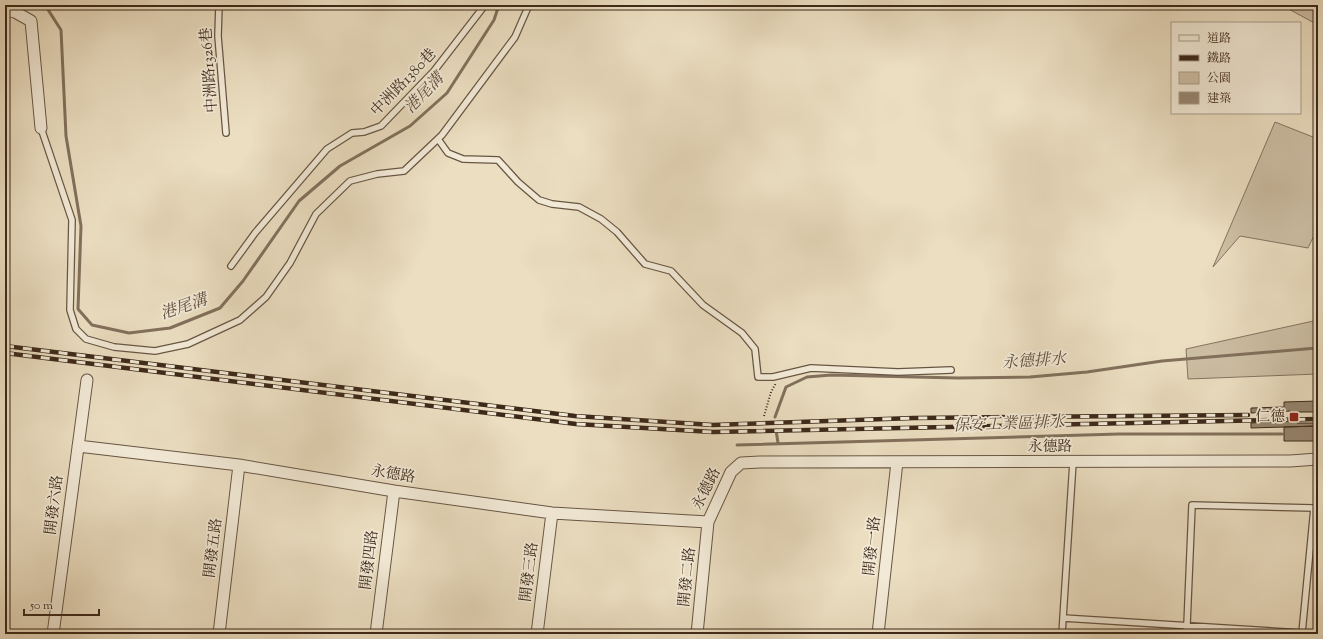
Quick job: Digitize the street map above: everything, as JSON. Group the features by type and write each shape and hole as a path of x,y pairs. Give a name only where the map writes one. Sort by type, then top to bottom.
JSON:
{"street":[{"path":"5,10 15,12 31,21 41,128"},
{"name":"開發六路","path":"53,634 87,380"},
{"name":"永德路","path":"78,446 239,465 394,491 552,513 708,522 731,472 741,464 760,462 1290,461 1318,459"},
{"name":"開發一路","path":"878,634 897,462"},
{"name":"開發五路","path":"219,634 239,465"},
{"name":"開發四路","path":"376,634 394,491"},
{"name":"開發三路","path":"538,634 552,513"},
{"name":"開發二路","path":"697,634 708,522"}],"lane":[{"name":"中洲路1326巷","path":"219,5 218,36 226,133"},
{"name":"中洲路1380巷","path":"231,266 255,233 327,149 352,133 364,132 381,126 434,71 485,5"},
{"path":"41,128 72,220 70,310 76,329 86,339 114,348 155,351 188,344 240,320 266,297 290,263 316,214 350,181 378,174 404,171 438,139 515,38 529,5"},
{"path":"438,139 448,153 463,159 498,160 518,182 539,200 552,204 579,207 601,218 617,232 645,264 671,271 703,305 742,333 755,349 758,377 773,378 811,368 898,372 950,370"},
{"path":"1062,634 1073,462"},
{"path":"1063,618 1187,625 1302,633 1314,508 1192,505 1187,625 1186,634"}],"path":[{"path":"764,416 771,392 781,376"}],"green space":[{"path":"1287,5 1318,5 1318,25 1285,7"},
{"path":"1275,122 1318,139 1318,227 1308,248 1240,236 1213,267"},
{"path":"1318,320 1318,374 1188,379 1186,349"}],"building":[{"path":"1318,401 1318,412 1297,412 1297,423 1318,423 1318,426 1251,428 1251,423 1290,421 1290,411 1251,413 1251,408 1284,407 1284,402"},
{"path":"1318,426 1318,441 1284,441 1284,427"}],"waterway":[{"name":"港尾溝","path":"45,5 61,30 66,136 81,226 78,309 92,325 129,333 170,328 220,308 243,281 299,201 340,166 410,126 447,93 494,20 499,5"},
{"name":"永德排水","path":"775,417 786,387 807,377 831,375 958,378 1030,377 1087,372 1162,361 1317,348"},
{"name":"永德排水","path":"776,430 778,443"},
{"name":"保安工業區排水","path":"737,445 1119,434 1282,434"}],"railway":[{"path":"5,346 575,416 713,425 914,418 1248,415"},
{"path":"5,353 576,424 713,432 1318,419"}],"place":[{"name":"仁德","path":"1294,417"}]}
